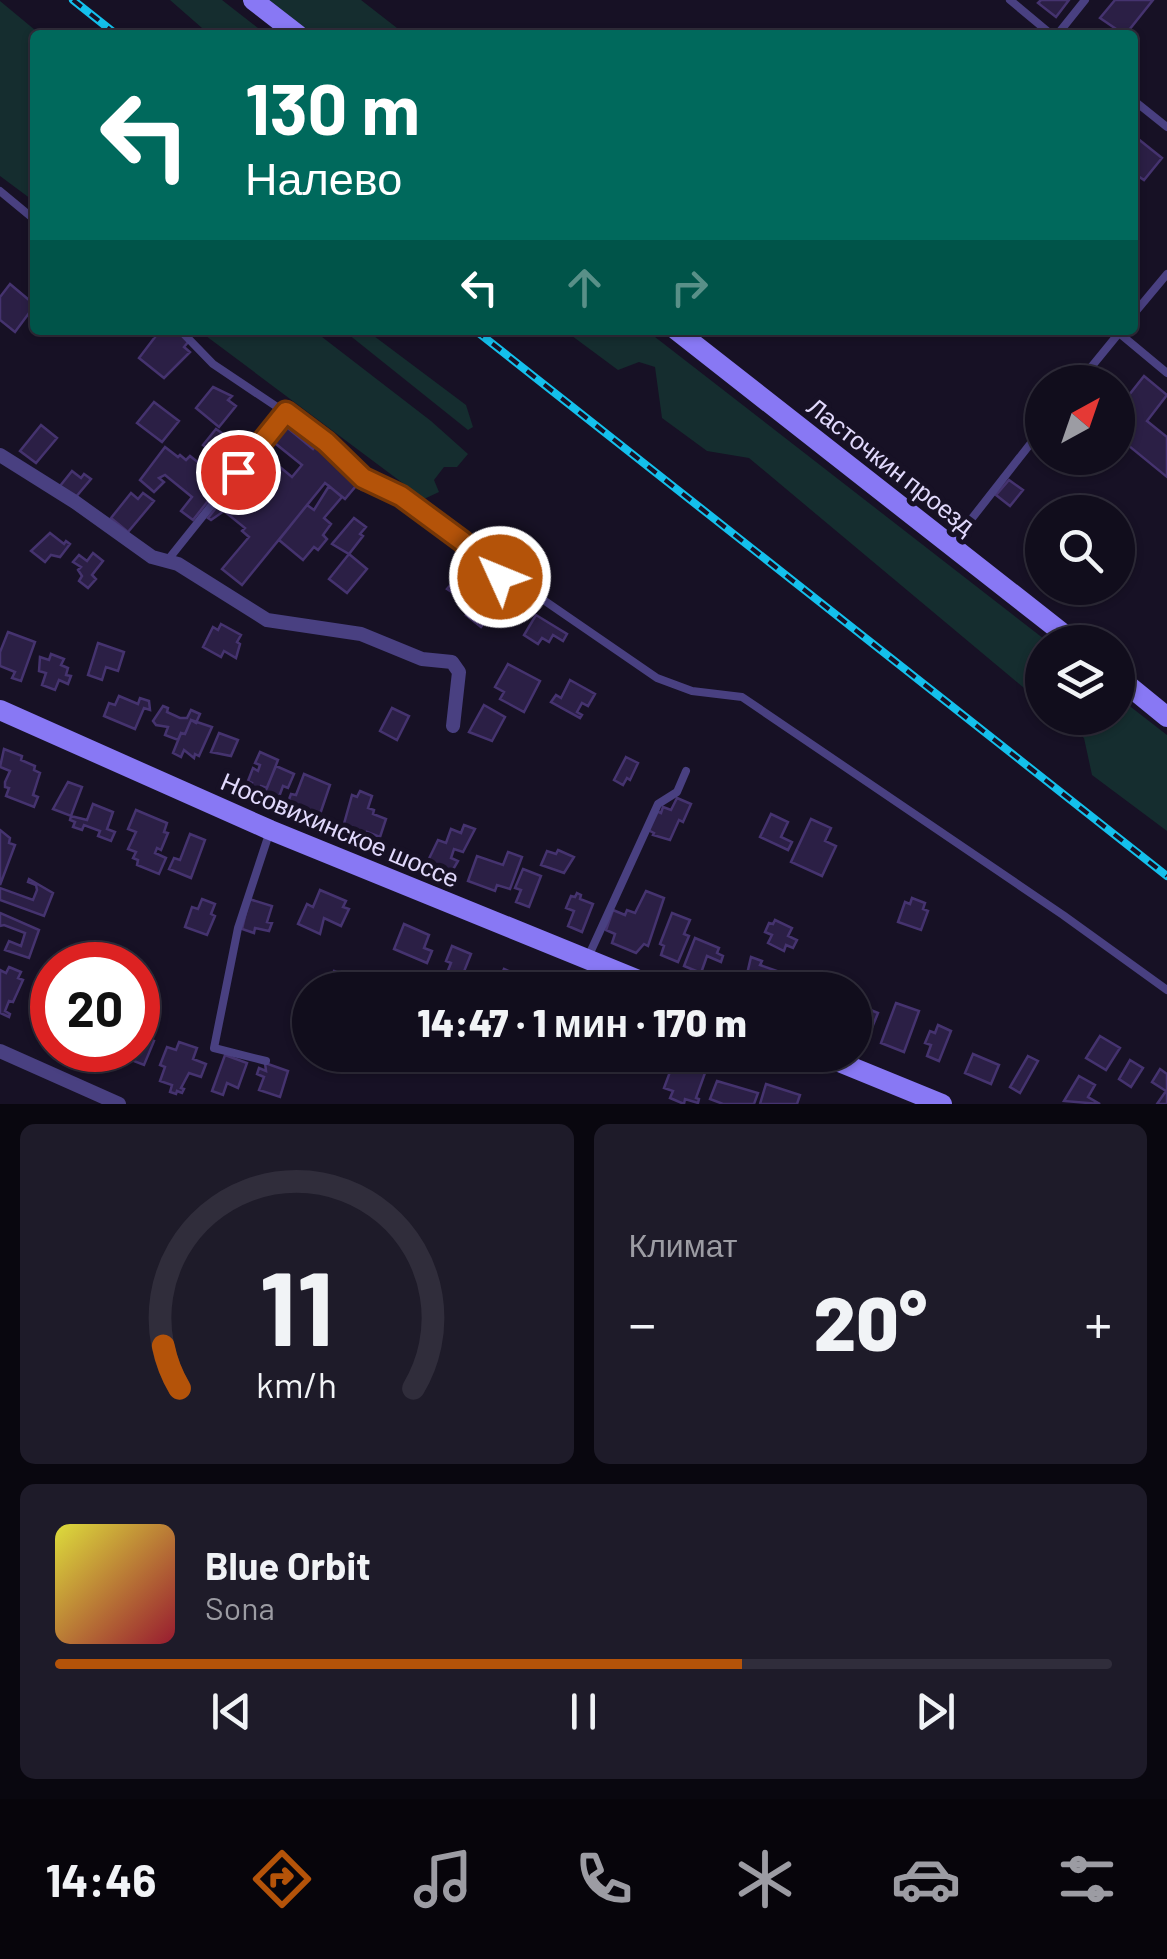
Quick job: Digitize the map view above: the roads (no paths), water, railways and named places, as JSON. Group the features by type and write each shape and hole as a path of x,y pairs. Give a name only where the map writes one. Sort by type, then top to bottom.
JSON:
{"main road":[{"path":"253,0 292,30"},
{"name":"Ласточкин проезд","path":"682,335 1052,625"},
{"path":"1135,691 1167,716"},
{"name":"Носовихинское шоссе","path":"0,710 270,830 619,972"},
{"path":"864,1072 942,1104"}],"street":[{"path":"0,455 152,557 178,564 267,620 361,634 422,659 452,662 458,672 453,726"},
{"path":"0,1051 119,1104"}],"lane":[{"path":"1010,0 1049,30"},
{"path":"1059,30 1084,0"},
{"path":"1138,104 1167,127"},
{"path":"0,191 30,216"},
{"path":"1138,309 1167,274"},
{"path":"185,335 213,364 326,442 363,478 401,496 462,541 521,597 545,601 630,661 677,687 742,696 1167,990"},
{"path":"1093,365 1118,335"},
{"path":"1123,335 1167,373"},
{"path":"167,561 286,412"},
{"path":"950,544 1025,449"},
{"path":"587,959 658,804 676,792 686,772"},
{"path":"266,1061 214,1048 238,928 270,830"}],"railway":[{"path":"73,0 111,30"},
{"path":"481,335 1167,876"}]}
